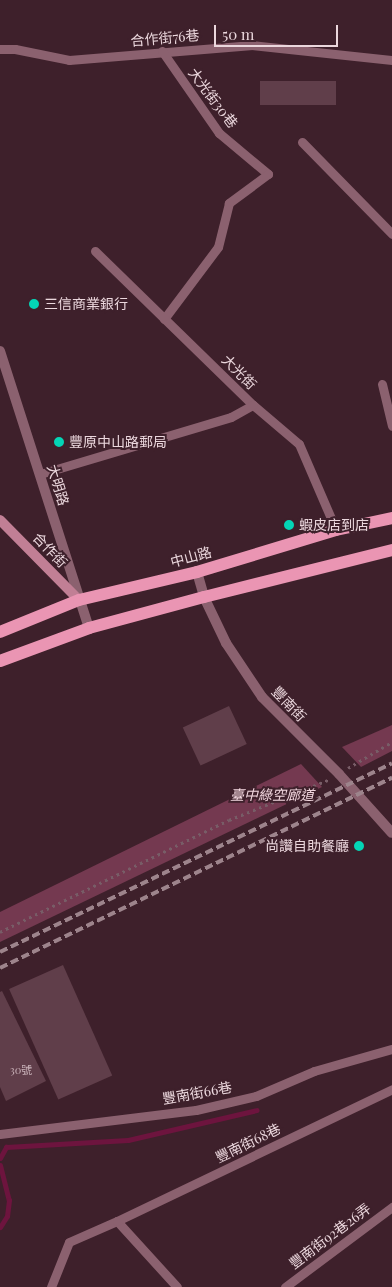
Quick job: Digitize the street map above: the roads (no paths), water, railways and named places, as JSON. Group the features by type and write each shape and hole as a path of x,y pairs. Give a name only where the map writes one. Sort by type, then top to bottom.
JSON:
{"main road":[{"name":"中山路","path":"0,632 79,600 197,572 336,530 392,518"},
{"path":"0,661 89,628 392,550"}],"street":[{"name":"大明路","path":"0,351 89,628"},
{"name":"合作街","path":"0,520 79,600"},
{"name":"豐南街","path":"197,572 204,597 226,643 262,698 339,774 392,833"}],"lane":[{"name":"合作街76巷","path":"0,49 14,49 69,60 252,45 392,60"},
{"name":"大光街30巷","path":"162,51 219,133 268,174 229,203 218,247 164,319"},
{"path":"302,142 392,234"},
{"name":"大光街","path":"96,251 252,406 298,444 336,530"},
{"path":"382,384 392,426"},
{"path":"40,474 231,417 252,406"},
{"name":"豐南街66巷","path":"0,1134 196,1110 256,1096 314,1071 392,1049"},
{"name":"豐南街68巷","path":"50,1287 69,1242 117,1221 392,1089"},
{"name":"豐南街92巷26弄","path":"285,1287 392,1207"},
{"path":"117,1221 177,1287"}],"waterway":[{"path":"0,1158 6,1147 128,1140 257,1110"},
{"path":"0,1165 9,1200 7,1216 0,1227"}],"railway":[{"path":"0,952 392,763"},
{"path":"0,968 392,778"}],"place":[{"name":"三信商業銀行","path":"34,304"},
{"name":"豐原中山路郵局","path":"59,442"},
{"name":"蝦皮店到店","path":"289,525"},
{"name":"尚讚自助餐廳","path":"359,846"}],"park label":[{"name":"臺中綠空廊道","path":"272,795"}]}
